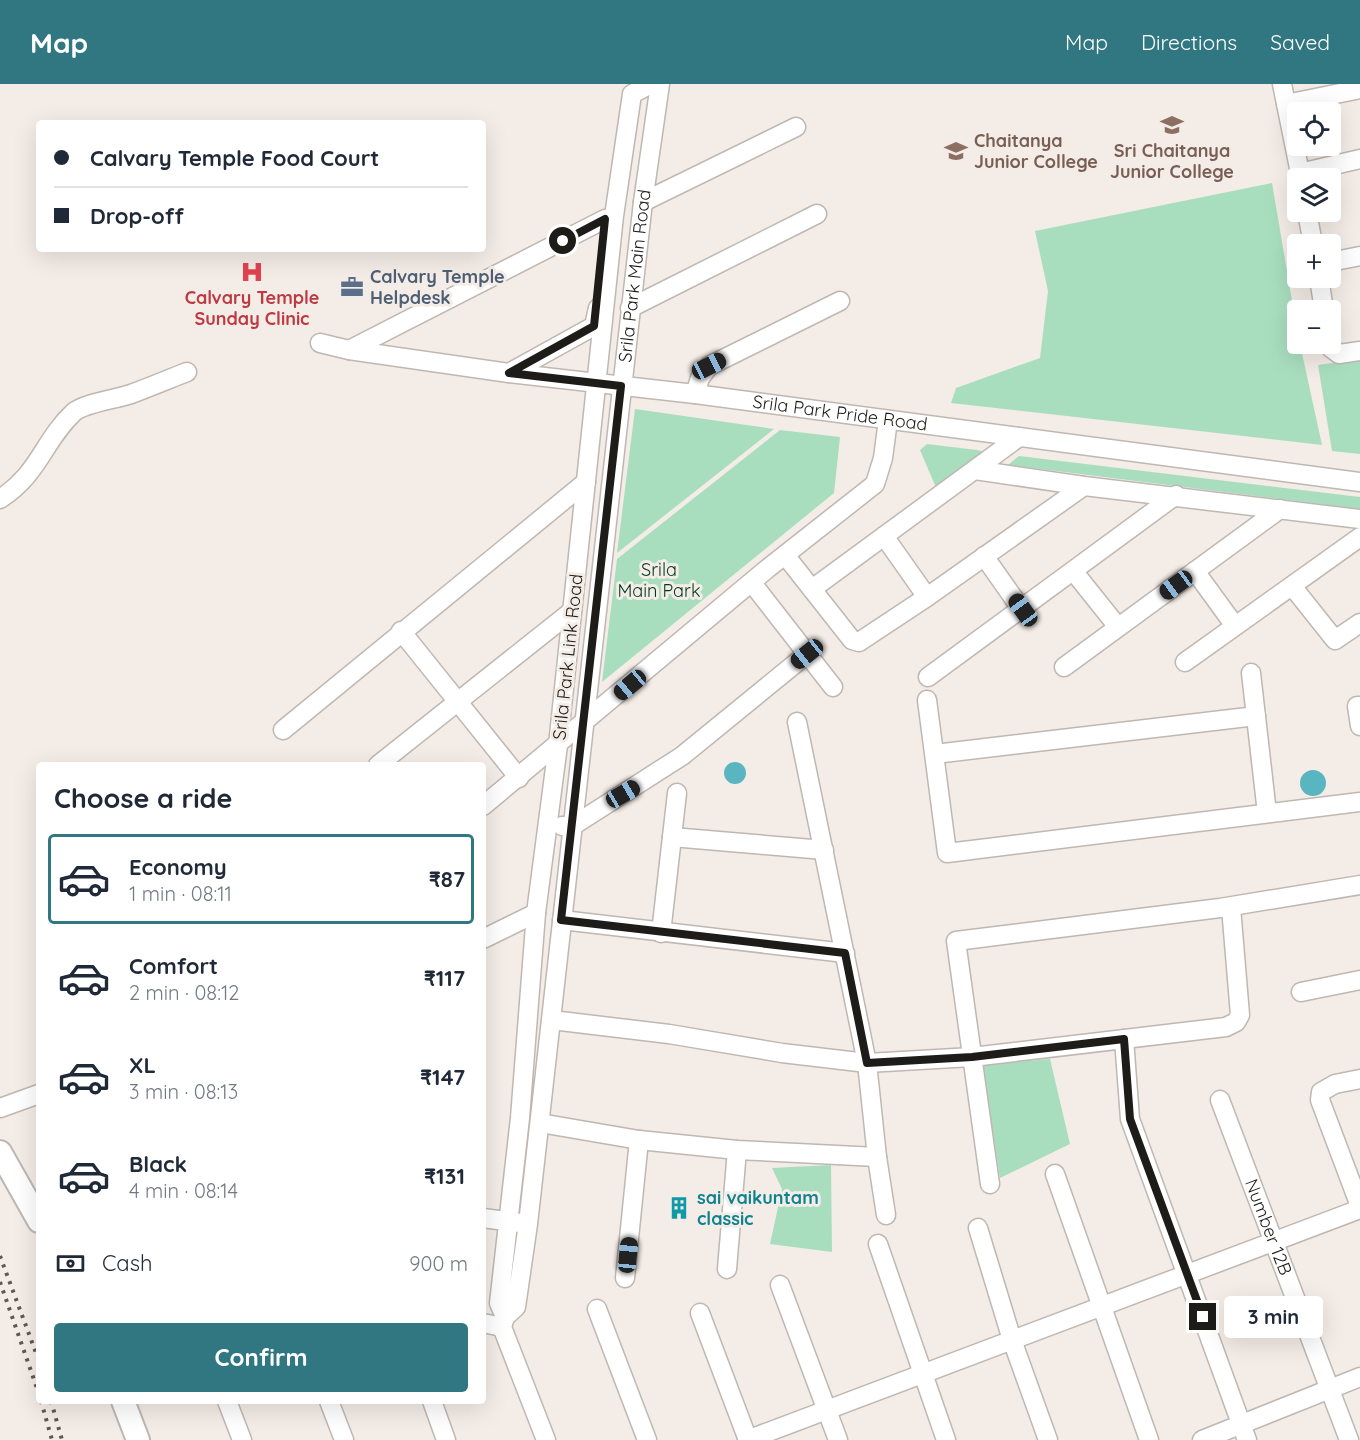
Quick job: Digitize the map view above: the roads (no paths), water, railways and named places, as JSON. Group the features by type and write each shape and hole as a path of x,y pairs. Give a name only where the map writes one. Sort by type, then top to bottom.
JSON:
{"main road":[{"path":"0,1152 34,1199"},
{"path":"124,1404 138,1440"}],"street":[{"name":"Srila Park Link Road","path":"546,1440 503,1322 499,1303 520,1118 536,914 549,826 614,216 632,93 651,84"},
{"name":"Srila Park Main Road","path":"570,826 630,308 660,84"},
{"path":"1282,84 1298,168"},
{"path":"1286,104 1360,89"},
{"path":"643,202 796,127"},
{"path":"1328,168 1360,159"},
{"path":"630,308 817,214"},
{"path":"349,350 605,219 594,326 509,373"},
{"path":"1341,260 1360,256"},
{"path":"696,394 700,378 709,366 840,301"},
{"name":"Srila Park Pride Road","path":"320,343 349,350 509,373 696,394 1360,482"},
{"path":"1341,354 1360,351"},
{"path":"0,499 18,487 36,466 58,429 77,410 131,394 187,372"},
{"path":"486,804 875,483 883,458 888,420"},
{"path":"812,589 1019,437"},
{"path":"975,470 1084,486 1176,495 1360,519"},
{"path":"283,730 401,631 586,482"},
{"path":"785,555 852,640 858,642 927,597 1084,486"},
{"path":"928,677 1023,610 1176,495"},
{"path":"1064,667 1280,509"},
{"path":"884,536 927,597"},
{"path":"1185,662 1360,537"},
{"path":"984,556 1023,610"},
{"path":"1195,571 1235,626"},
{"path":"1074,572 1118,627"},
{"path":"752,583 833,687"},
{"path":"1292,586 1335,640 1360,623"},
{"path":"382,762 572,611"},
{"path":"401,631 519,778"},
{"path":"549,826 570,826 682,756 807,654"},
{"path":"1251,673 1268,813"},
{"path":"927,700 947,853 1360,802"},
{"path":"1360,706 1357,706 1360,726"},
{"path":"935,754 1256,716"},
{"path":"797,722 867,1063 886,1215"},
{"path":"661,933 677,793"},
{"path":"486,1323 503,1322 516,1307 552,1020 570,826"},
{"path":"672,837 824,850"},
{"path":"990,1184 956,941 1231,907 1360,885"},
{"path":"552,1020 669,1034 782,1053 867,1063 972,1057 1226,1027 1236,1022 1240,1015 1231,907"},
{"path":"486,938 536,914"},
{"path":"561,920 845,953"},
{"path":"1301,992 1360,980"},
{"path":"1124,1039 1130,1119 1244,1432"},
{"path":"699,1313 748,1440 1360,1208 1320,1100 1321,1092 1326,1087 1360,1079"},
{"path":"0,1108 36,1095"},
{"name":"Number 12B","path":"1220,1100 1272,1242 1350,1440"},
{"path":"540,1123 639,1140 737,1150 877,1157"},
{"path":"625,1278 639,1140"},
{"path":"727,1269 737,1150"},
{"path":"1055,1174 1149,1440"},
{"path":"486,1218 528,1224"},
{"path":"978,1228 1012,1340 1048,1440"},
{"path":"878,1244 921,1374 946,1440"},
{"path":"780,1285 825,1411 838,1440"},
{"path":"597,1309 647,1440"},
{"path":"1202,1440 1244,1432 1330,1388 1360,1377"},
{"path":"228,1404 242,1440"},
{"path":"330,1404 344,1440"},
{"path":"433,1404 446,1440"}],"water":[{"path":"735,762 743,765 746,773 743,781 735,784 727,781 724,773 727,765"},
{"path":"1313,770 1322,774 1326,783 1322,792 1313,796 1304,792 1300,783 1304,774"}],"railway":[{"path":"0,1256 36,1353"},
{"path":"0,1282 36,1385"},
{"path":"42,1404 52,1440"},
{"path":"52,1404 62,1440"}],"place":[{"name":"Sri Chaitanya Junior College","path":"1172,125"},
{"name":"Chaitanya Junior College","path":"956,151"},
{"name":"Calvary Temple Sunday Clinic","path":"252,272"},
{"name":"Calvary Temple Helpdesk","path":"352,287"},
{"name":"sai vaikuntam classic","path":"679,1208"}],"park label":[{"name":"Srila Main Park","path":"659,580"}]}
